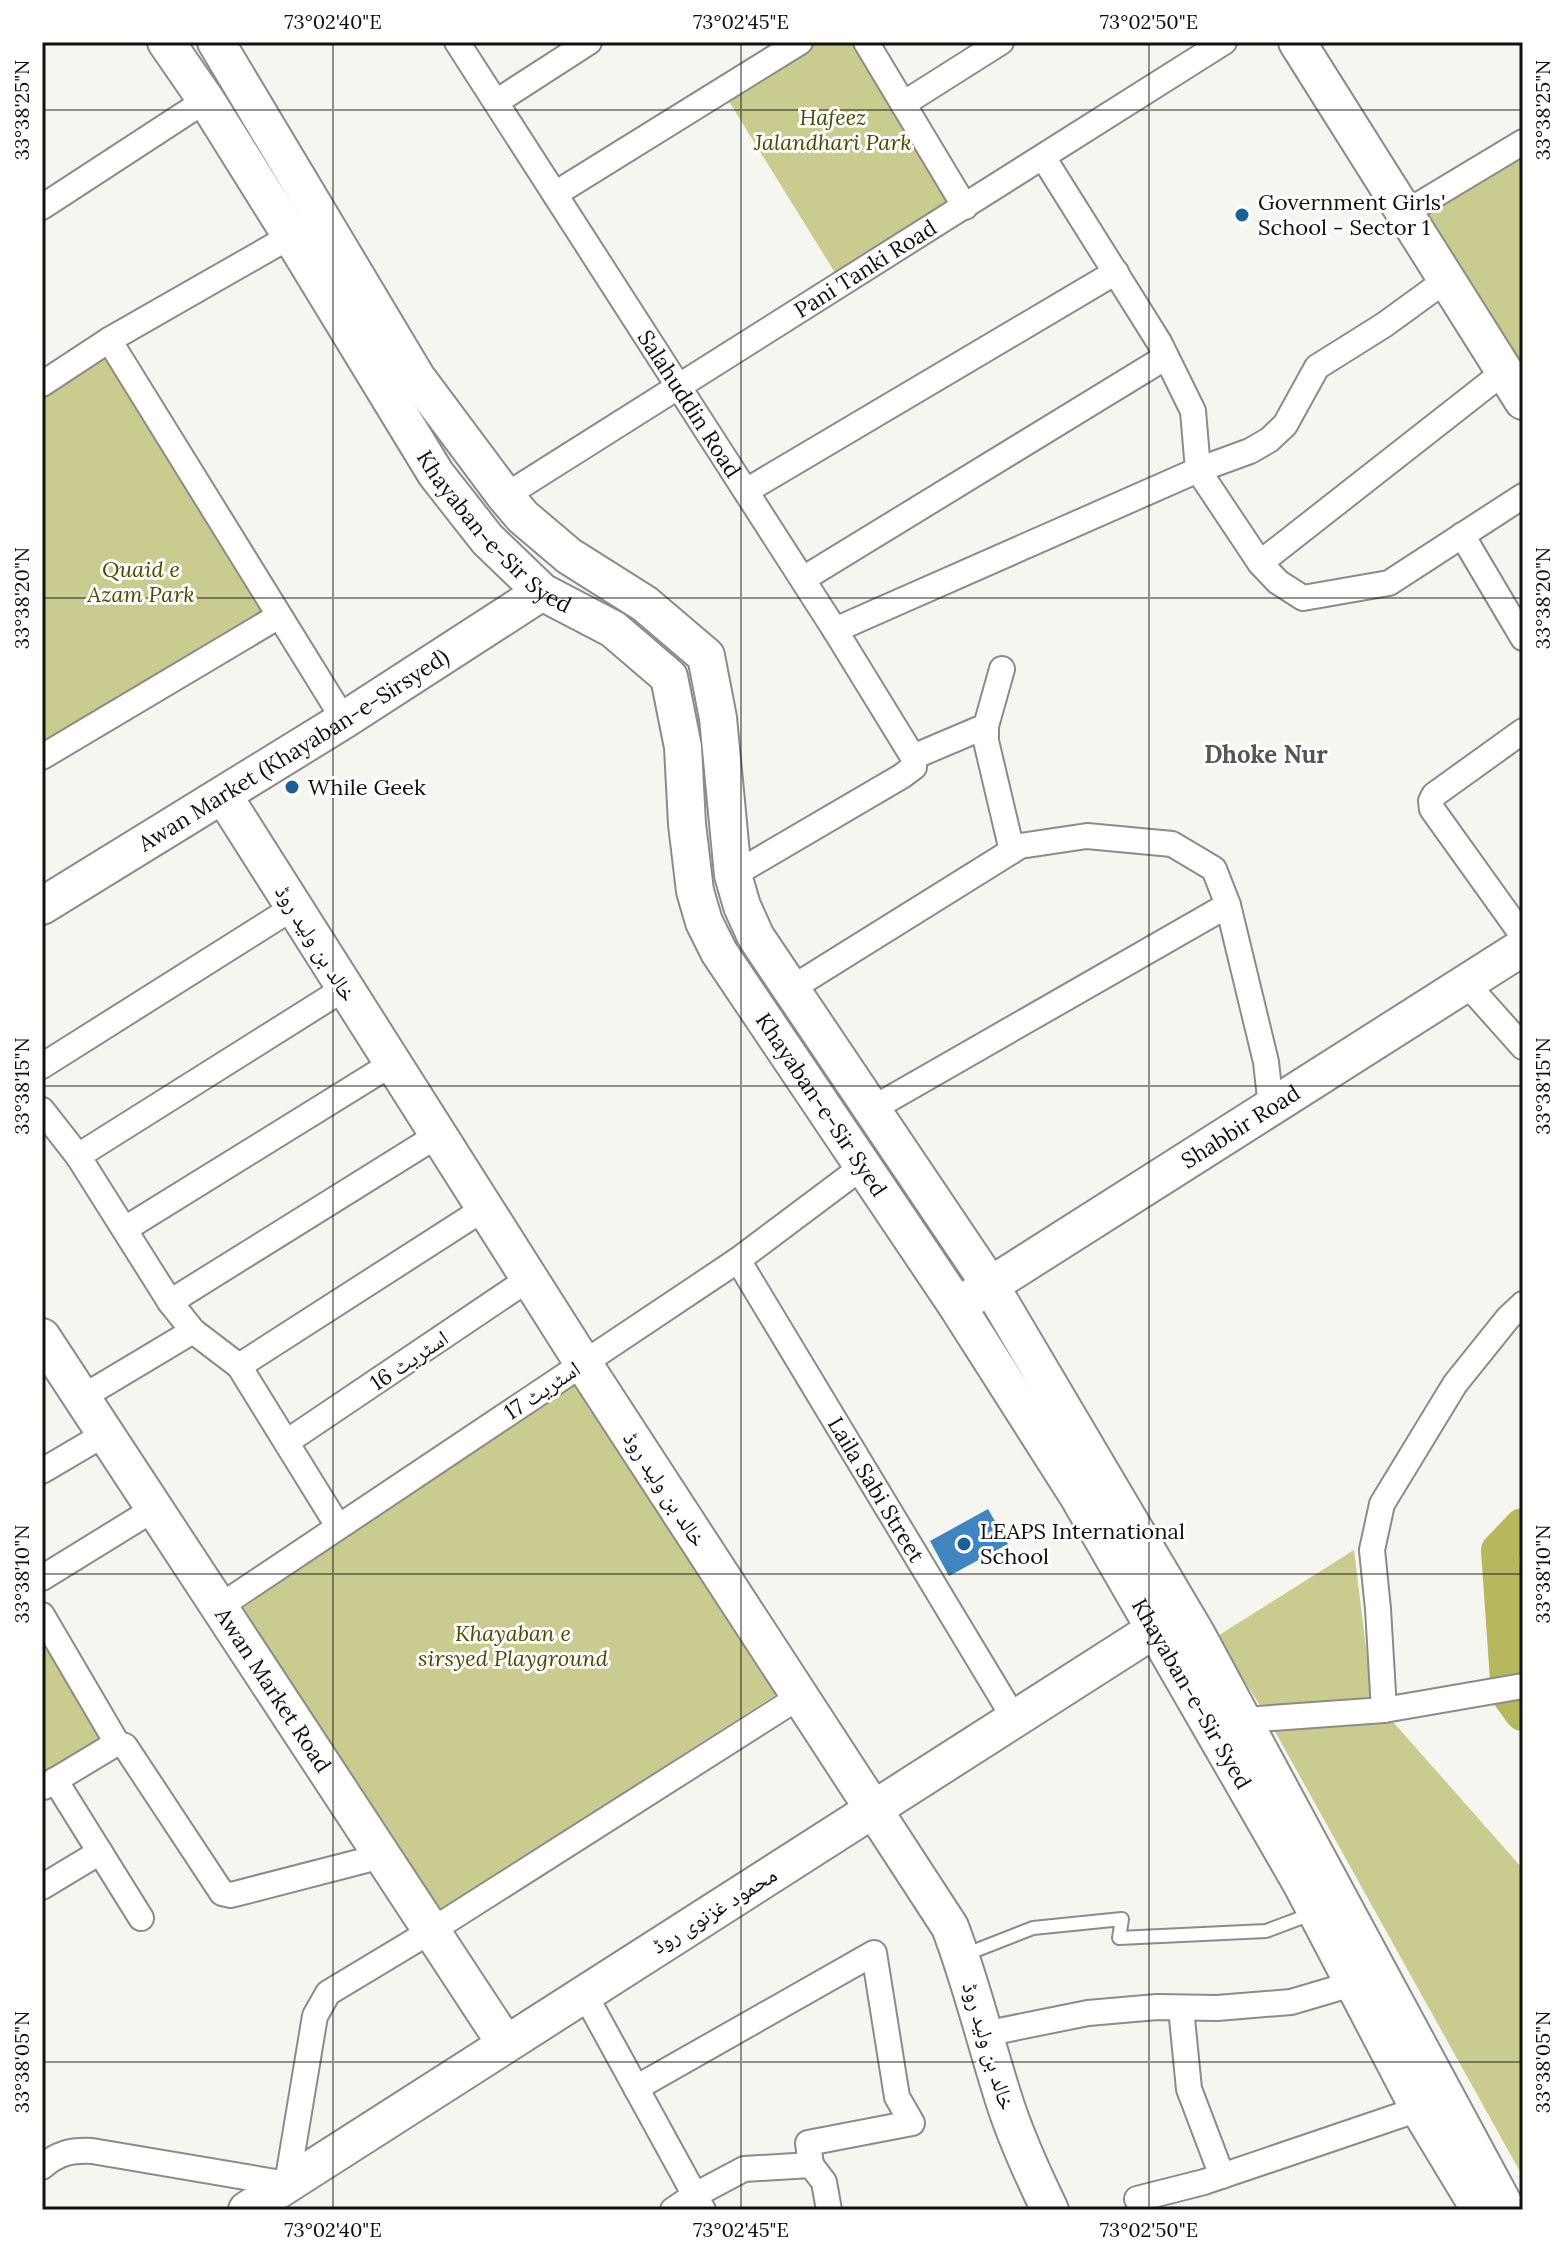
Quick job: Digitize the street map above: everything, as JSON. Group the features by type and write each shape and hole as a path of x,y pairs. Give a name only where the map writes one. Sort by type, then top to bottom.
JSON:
{"street":[{"name":"Khayaban-e-Sir Syed","path":"166,42 206,100 436,474 487,539 542,592 613,629 669,677 683,747 687,824 695,891 704,922 719,952 957,1306 1078,1496 1244,1720 1507,2210"},
{"name":"Khayaban-e-Sir Syed","path":"216,42 417,378 505,496 523,517 569,556 645,604 706,656 718,718 733,875 756,937 990,1285 1168,1620 1352,1984 1419,2109 1480,2210"},
{"name":"Salahuddin Road","path":"457,42 803,579 914,762"},
{"path":"496,102 589,42"},
{"path":"555,194 800,42"},
{"path":"866,42 965,207"},
{"path":"903,104 1001,42"},
{"name":"Pani Tanki Road","path":"505,496 1224,42"},
{"path":"1260,563 1514,386 1297,42"},
{"path":"42,207 206,100"},
{"path":"1405,213 1523,142"},
{"path":"1043,157 1153,330 1193,411 1198,470 1260,563 1278,582 1303,598 1389,583 1523,496"},
{"path":"42,384 109,340 291,236"},
{"path":"746,491 1116,272"},
{"path":"835,630 1198,470 1250,451 1269,440 1285,425 1317,367 1384,325 1446,280"},
{"path":"109,340 344,720"},
{"path":"803,579 1166,357"},
{"path":"1462,535 1523,638"},
{"name":"Awan Market (Khayaban-e-Sirsyed)","path":"42,906 344,720 542,592"},
{"path":"42,757 279,616"},
{"path":"1002,669 986,726 990,758 1012,851"},
{"path":"733,875 914,762 986,726"},
{"path":"1523,731 1434,795 1431,801 1432,809 1523,936"},
{"name":"خالد بن ولید روڈ","path":"223,795 583,1363 950,1927 1003,2099 1050,2210"},
{"path":"789,990 1020,846 1087,836 1172,844 1214,869 1228,905 1266,1062 1271,1107"},
{"path":"872,1109 1228,905"},
{"path":"42,1066 294,907"},
{"name":"Shabbir Road","path":"957,1306 1523,947"},
{"path":"1466,983 1523,1047"},
{"path":"78,1156 345,988"},
{"path":"125,1229 393,1063"},
{"path":"42,1110 78,1156 170,1302 193,1331 239,1366 338,1526"},
{"path":"170,1302 438,1135"},
{"name":"اسٹریٹ 17","path":"219,1607 738,1260 862,1167"},
{"path":"239,1366 485,1208"},
{"name":"Laila Sabi Street","path":"738,1260 1014,1718"},
{"name":"اسٹریٹ 16","path":"288,1441 530,1278"},
{"path":"1390,1709 1372,1550 1382,1504 1455,1384 1523,1304"},
{"path":"81,1398 193,1331"},
{"name":"Awan Market Road","path":"46,1353 105,1434 505,2043"},
{"path":"42,1471 105,1434"},
{"path":"42,1578 154,1509"},
{"path":"42,1615 117,1743 125,1746 222,1893 231,1895 382,1856"},
{"name":"محمود غزنوی روڈ","path":"247,2210 1168,1620"},
{"path":"1244,1720 1390,1709 1523,1686"},
{"path":"42,2167 53,2157 72,2150 92,2151 287,2184 315,2016 328,1993 799,1697"},
{"path":"117,1743 49,1784 100,1852 141,1918"},
{"path":"42,1887 100,1852"},
{"path":"636,2088 874,1953 897,2097 912,2123 808,2143 811,2165 824,2182 829,2210"},
{"path":"984,2034 1088,2013 1291,2002 1352,1984"},
{"path":"584,1993 699,2202"},
{"path":"1181,2008 1189,2089 1222,2176"},
{"path":"1137,2199 1222,2176 1419,2109"},
{"path":"673,2210 699,2202 744,2169 811,2165"}],"lane":[{"path":"961,1956 1033,1928 1122,1919 1119,1938 1266,1931 1316,1912"}],"green space":[{"name":"Hafeez Jalandhari Park","path":"800,42 866,42 965,207 842,284 722,90"},
{"path":"1523,143 1523,384 1405,213"},
{"name":"Quaid e Azam Park","path":"109,340 279,616 42,757 42,384"},
{"name":"Khayaban e sirsyed Playground","path":"577,1382 777,1694 434,1914 237,1612"},
{"path":"1354,1550 1372,1697 1261,1707 1216,1637"},
{"path":"42,1631 111,1740 42,1780"},
{"path":"1386,1714 1523,1869 1523,2177 1268,1719"}],"building":[{"path":"988,1509 1008,1544 949,1576 930,1541"}],"waterway":[{"path":"1523,1527 1500,1551 1510,1694 1523,1712"}],"place":[{"name":"Government Girls' School - Sector 1","path":"1242,215"},
{"name":"While Geek","path":"292,787"},
{"name":"LEAPS International School","path":"964,1544"}],"district":[{"name":"Dhoke Nur","path":"1266,754"}]}
